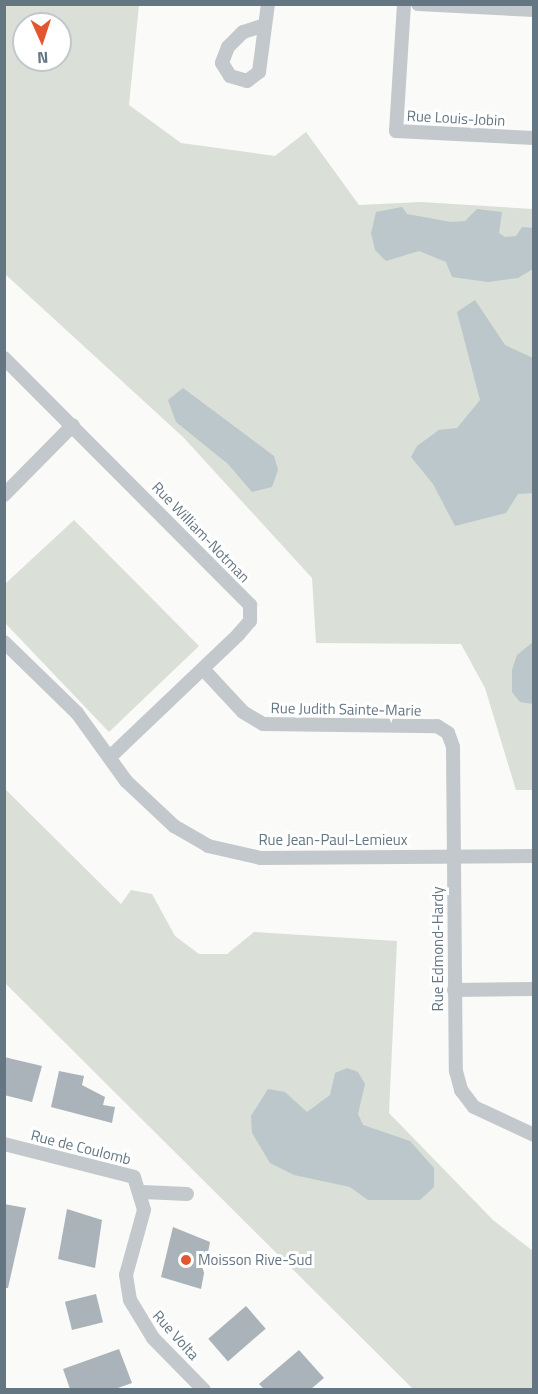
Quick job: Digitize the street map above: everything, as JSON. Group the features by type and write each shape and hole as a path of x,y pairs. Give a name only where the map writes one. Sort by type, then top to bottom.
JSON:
{"street":[{"path":"262,26 268,4"},
{"name":"Rue Louis-Jobin","path":"404,4 396,131 534,138"},
{"path":"418,4 534,10"},
{"name":"Rue William-Notman","path":"4,358 250,605 250,621 204,669 110,757"},
{"path":"4,495 73,425"},
{"name":"Rue Jean-Paul-Lemieux","path":"4,642 77,713 110,757 174,826 221,851 261,858 534,856"},
{"name":"Rue Judith Sainte-Marie","path":"204,669 243,712 263,724 437,726"},
{"name":"Rue Edmond-Hardy","path":"437,726 452,742 454,990 461,1090 486,1116 534,1135"},
{"path":"454,990 534,989"},
{"name":"Rue de Coulomb","path":"4,1144 134,1177 143,1192"},
{"path":"143,1192 187,1194"},
{"name":"Rue Volta","path":"143,1192 144,1210 126,1275 130,1300 153,1338 204,1389"}],"shaded area":[{"path":"4,5 139,5 129,105 181,143 275,156 306,132 359,205 421,202 533,209 533,790 516,790 485,688 461,644 316,643 312,578 183,437 5,274"},
{"path":"402,207 407,214 451,222 465,221 477,209 502,212 499,233 505,237 516,236 522,227 533,228 533,269 518,278 488,282 452,277 446,262 419,251 386,261 375,250 371,233 376,212"},
{"path":"475,300 505,345 533,358 533,493 518,494 506,513 455,526 433,484 411,457 417,446 439,430 457,428 480,400 457,312"},
{"path":"183,388 274,456 278,470 272,487 252,492 228,464 176,422 168,400"},
{"path":"74,520 199,646 109,732 5,623 5,584"},
{"path":"533,642 534,704 520,702 512,692 512,670 517,655"},
{"path":"4,788 121,904 131,890 152,894 175,936 199,954 227,954 254,932 397,941 389,1113 493,1220 533,1251 533,1389 413,1389 5,983"},
{"path":"347,1068 358,1072 365,1084 358,1114 363,1125 410,1141 434,1168 434,1187 420,1200 368,1200 350,1187 294,1175 270,1163 252,1133 251,1116 268,1089 285,1092 307,1112 330,1095 335,1073"}],"building":[{"path":"4,1057 42,1066 32,1102 4,1095"},
{"path":"59,1071 84,1076 82,1085 105,1097 103,1105 115,1107 112,1123 51,1107"},
{"path":"4,1204 26,1208 8,1288 4,1288"},
{"path":"67,1209 102,1220 95,1268 58,1259"},
{"name":"Moisson Rive-Sud","path":"173,1227 210,1242 201,1289 161,1277"},
{"path":"96,1294 103,1322 72,1330 65,1302"},
{"path":"246,1306 266,1329 228,1361 208,1339"},
{"path":"119,1349 132,1383 115,1389 70,1389 63,1369"},
{"path":"299,1350 324,1378 311,1389 264,1389 259,1384"}],"place":[{"name":"Moisson Rive-Sud","path":"186,1260"}]}
